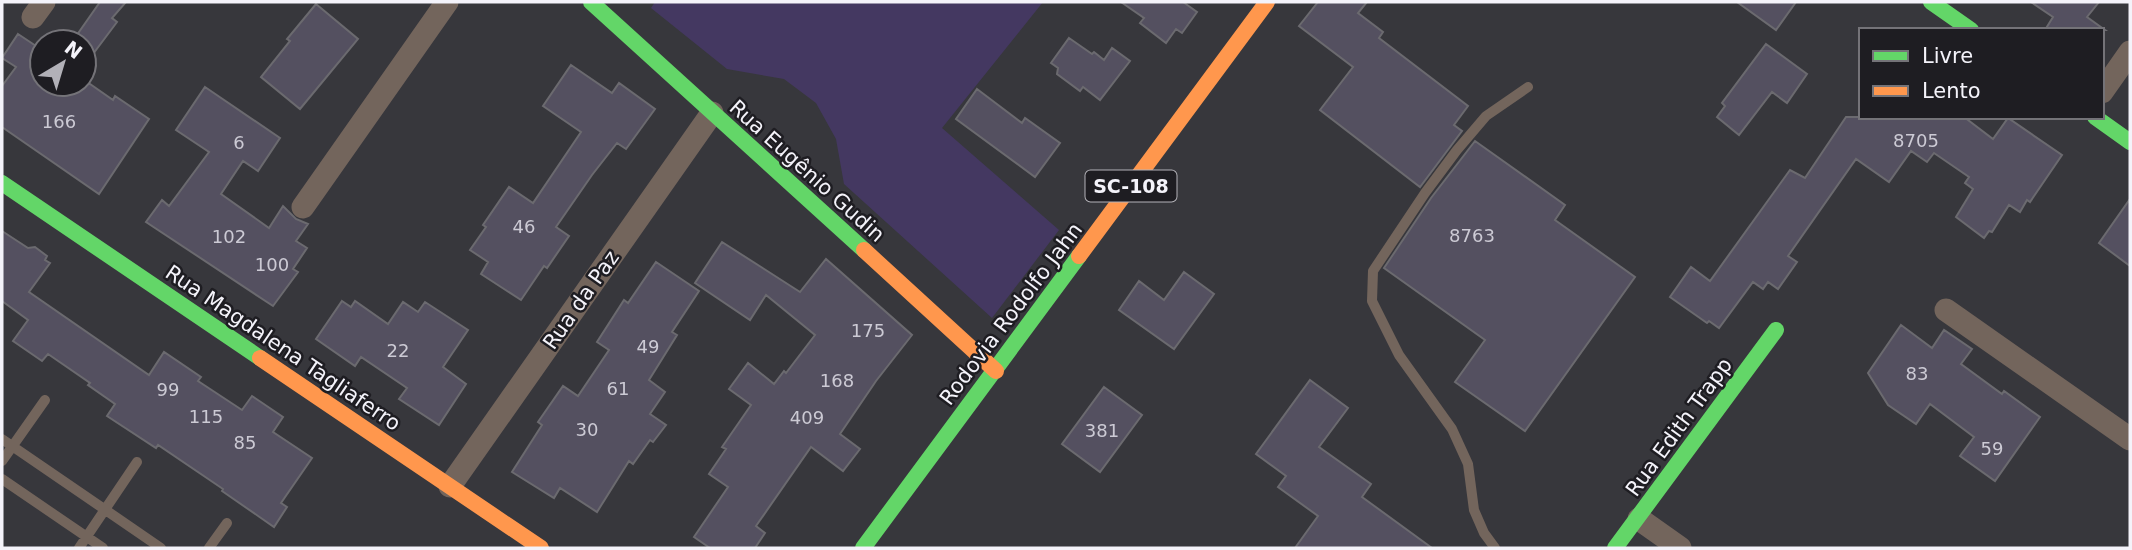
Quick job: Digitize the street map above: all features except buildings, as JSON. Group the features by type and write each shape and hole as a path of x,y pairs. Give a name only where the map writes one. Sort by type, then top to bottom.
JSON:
{"street":[{"path":"303,207 447,2"},
{"name":"Rua Eugênio Gudin","path":"591,2 996,371"},
{"name":"Rodovia Rodolfo Jahn","path":"863,548 1267,2"},
{"path":"1931,2 1968,28"},
{"path":"2104,89 2130,52"},
{"name":"Rua da Paz","path":"450,486 712,113"},
{"path":"2098,119 2130,142"},
{"name":"Rua Magdalena Tagliaferro","path":"2,183 541,548"},
{"path":"1946,310 2130,439"},
{"name":"Rua Edith Trapp","path":"1615,548 1776,330"},
{"path":"1639,519 1680,548"}],"lane":[{"path":"1495,548 1474,510 1468,464 1452,429 1399,355 1372,301 1373,271 1411,212 1457,150 1486,116 1528,87"},
{"path":"2,461 45,400"},
{"path":"2,439 161,548"},
{"path":"79,548 137,462"},
{"path":"2,479 103,548"},
{"path":"209,548 228,523"}],"shaded area":[{"path":"655,2 1043,2 942,128 1059,230 992,318 844,184 836,139 816,103 784,79 727,69 651,8"}],"traffic: fast":[{"path":"591,2 864,250"},
{"path":"1931,2 1968,28"},
{"path":"2098,119 2130,142"},
{"path":"2,183 260,358"},
{"path":"863,548 1079,256"},
{"path":"1615,548 1776,330"}],"traffic: slow":[{"path":"1079,256 1267,2"},
{"path":"864,250 996,371"},
{"path":"260,358 541,548"}]}
